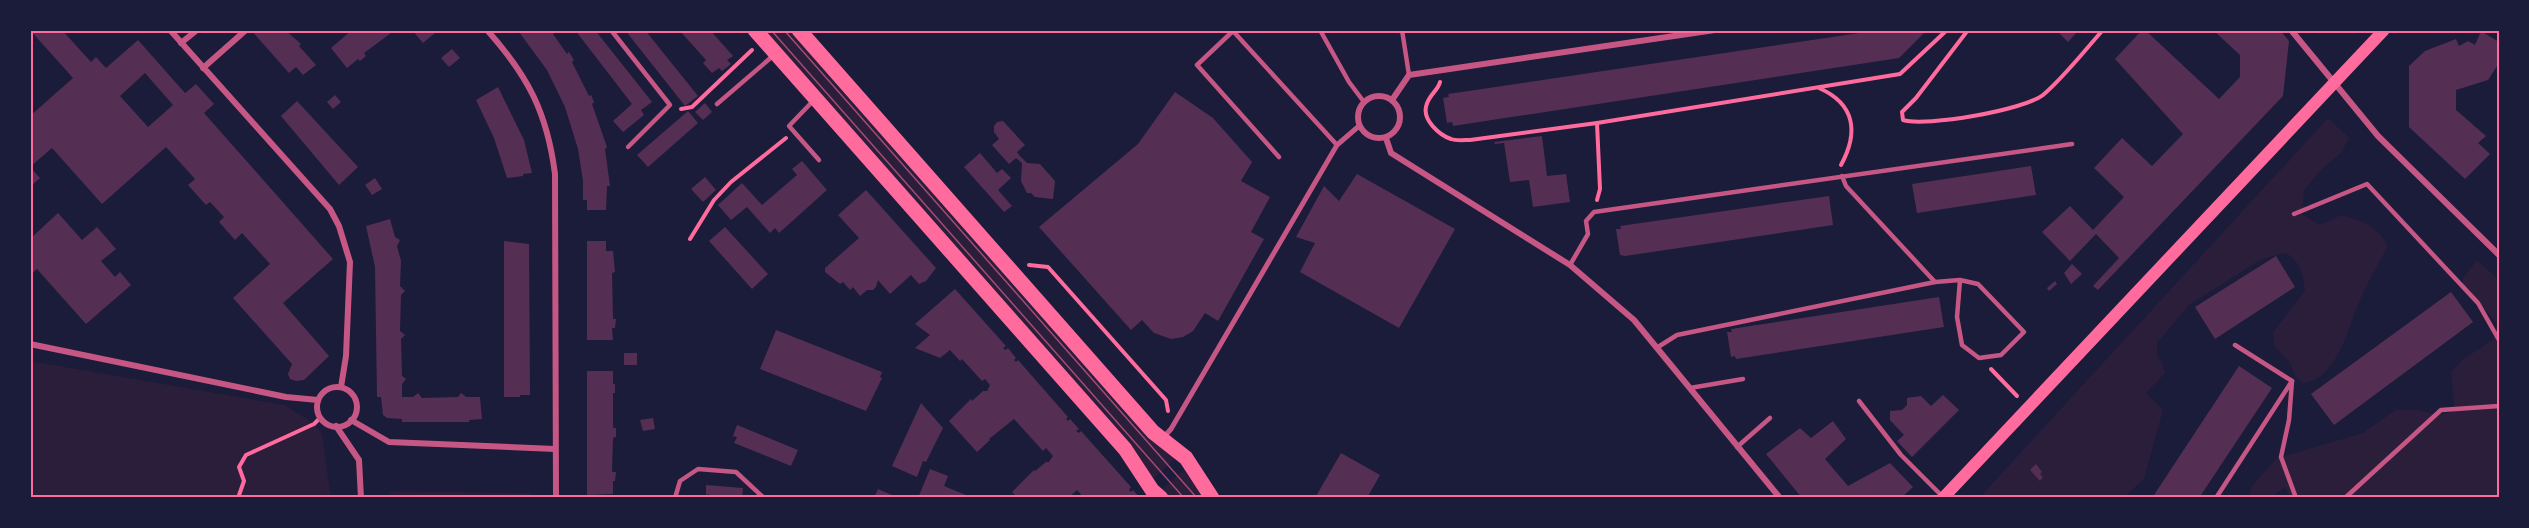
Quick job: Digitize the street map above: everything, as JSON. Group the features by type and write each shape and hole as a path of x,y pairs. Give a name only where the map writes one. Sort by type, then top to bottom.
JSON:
{"main road":[{"path":"799,30 1153,432 1167,434 1212,498"},
{"path":"1944,498 2384,30"},
{"path":"760,35 1125,449 1152,490 1161,498"}],"street":[{"path":"170,30 330,209 339,226 350,262 346,356 341,387"},
{"path":"181,43 197,30"},
{"path":"203,68 246,30"},
{"path":"487,30 516,64 532,89 552,148 556,183 556,498"},
{"path":"1392,100 1409,75 1714,30"},
{"path":"2291,30 2378,136 2499,255"},
{"path":"1167,434 1337,145 1359,126 1359,111 1364,102 1379,96 1392,100 1400,110 1401,117 1397,130 1386,138 1373,137 1359,126"},
{"path":"1386,138 1391,153 1570,265 1635,320 1780,498"},
{"path":"30,344 286,398 318,400"},
{"path":"341,387 351,393 356,404 355,415 351,420 336,426 330,425 321,418 317,406 318,400 330,388 341,387"},
{"path":"351,420 389,442 555,449"},
{"path":"336,426 359,460 361,498"}],"lane":[{"path":"611,30 670,105 628,147"},
{"path":"1320,30 1349,82 1364,102"},
{"path":"1402,30 1409,75"},
{"path":"1279,157 1197,65 1233,31 1337,145"},
{"path":"717,104 776,53"},
{"path":"815,99 789,126 819,160"},
{"path":"1570,265 1588,234 1586,221 1594,212 2072,144"},
{"path":"1842,176 1846,186 1935,282"},
{"path":"2294,214 2367,184 2478,303 2499,340"},
{"path":"1658,347 1677,335 1935,282 1960,280 1978,284 2024,332 2001,355 1980,358 1962,345 1957,317 1960,280"},
{"path":"2235,345 2292,381"},
{"path":"1690,388 1743,379"},
{"path":"2216,498 2292,381"},
{"path":"2292,381 2289,420 2281,457 2296,498"},
{"path":"1859,401 1901,455 1944,498"},
{"path":"2345,498 2441,410 2499,406"},
{"path":"1737,447 1770,418"},
{"path":"675,498 680,481 698,469 736,472 764,498"}],"path":[{"path":"1443,70 1439,87 1431,93 1425,109 1431,125 1450,139 1470,140 1597,123 1900,74 1947,30"},
{"path":"1968,30 1916,98 1902,112 1904,120 1925,123 2018,106 2042,96 2103,30"},
{"path":"670,105 682,110 692,107 760,35"},
{"path":"1818,88 1831,93 1848,108 1852,130 1848,153 1840,167 1842,176"},
{"path":"1594,212 1600,189 1597,123"},
{"path":"690,239 714,200 731,182 794,132"},
{"path":"1017,276 1031,264 1047,267 1166,400 1167,434"},
{"path":"1980,358 2028,408"},
{"path":"238,498 244,481 239,467 246,455 314,424 321,418"}],"shaded area":[{"path":"762,30 791,30 1149,436 1175,459 1152,480"},
{"path":"2328,118 2349,138 2341,153 2321,170 2304,190 2302,214 2320,225 2341,215 2357,220 2374,228 2388,246 2363,293 2340,350 2325,373 2314,380 2302,383 2295,376 2290,363 2274,346 2273,332 2305,291 2298,265 2286,253 2262,259 2189,305 2157,343 2157,356 2165,373 2146,393 2163,410 2144,479 2123,498 1979,498"},
{"path":"2477,260 2499,280 2499,498 2290,498 2285,487 2270,498 2251,498 2249,496 2252,486 2276,459 2363,433 2395,410 2419,410 2437,415 2451,412 2454,403 2451,372 2462,360 2494,339 2497,324 2484,308 2463,291 2463,278"},
{"path":"30,361 285,405 314,424 322,434 331,498 30,498"},
{"path":"1184,470 1204,498 1171,498 1161,490"},
{"path":"390,491 530,493 530,498 391,498"}],"building":[{"path":"30,30 62,30 91,62 96,57 106,68 138,40 185,93 196,84 214,104 204,113 333,259 283,303 329,356 304,380 290,379 288,374 292,364 233,298 270,264 242,233 235,240 219,222 224,217 210,202 206,205 188,185 195,179 166,147 102,204 52,148 30,167 30,116 73,78","holes":["145,73 173,105 148,127 120,96"]},
{"path":"251,30 279,30 281,33 285,30 301,44 299,46 316,65 303,75 296,67 289,73"},
{"path":"352,30 395,30 364,53 366,56 360,61 358,59 347,68 331,48"},
{"path":"412,30 432,30 435,33 423,43"},
{"path":"521,30 553,30 555,32 553,34 567,54 569,52 574,60 572,62 589,96 591,95 607,147 605,149 610,186 607,186 606,210 587,210 587,200 583,200 583,181 578,149 565,107 547,70 519,32"},
{"path":"575,30 595,30 652,102 641,110 644,115 623,132 613,121 632,104"},
{"path":"625,30 645,30 698,96 685,106"},
{"path":"679,30 710,30 733,56 727,60 731,64 722,71 719,68 712,73 703,63 706,60"},
{"path":"1880,30 1927,30 1899,58 1453,126 1452,122 1447,123 1443,98 1449,97 1448,94"},
{"path":"2056,30 2079,30 2068,42"},
{"path":"2142,30 2145,30 2219,99 2240,77 2240,55 2213,30 2280,30 2289,41 2283,96 2098,290 2093,286 2119,258 2096,234 2070,261 2042,232 2070,206 2093,230 2124,197 2094,168 2122,138 2152,166 2183,134 2115,59"},
{"path":"2481,31 2499,42 2499,63 2488,80 2456,90 2456,110 2486,136 2478,143 2490,154 2465,179 2409,127 2409,66 2425,51 2456,39 2459,46 2468,41 2475,45"},
{"path":"452,49 460,58 449,67 441,58"},
{"path":"498,87 524,140 532,173 507,178 494,138 476,100"},
{"path":"1175,92 1213,118 1252,162 1241,181 1270,197 1251,232 1264,239 1218,321 1205,313 1193,331 1183,337 1171,339 1154,333 1142,320 1131,330 1039,227 1138,144"},
{"path":"335,95 341,102 333,109 327,102"},
{"path":"297,101 358,167 339,185 281,116"},
{"path":"705,103 712,112 703,120 695,112"},
{"path":"688,111 698,123 648,167 637,155"},
{"path":"1003,121 1025,145 1017,152 1019,155 1027,163 1040,164 1055,181 1053,199 1035,197 1027,193 1021,181 1022,163 1016,158 1009,164 992,145 999,139 994,132 994,126 997,122"},
{"path":"1542,136 1547,176 1566,174 1570,202 1533,207 1529,180 1510,182 1504,143 1495,144 1494,142"},
{"path":"980,153 997,173 1002,169 1011,178 998,190 1012,206 1004,212 964,167"},
{"path":"802,161 827,190 779,233 775,228 770,233 747,207 731,220 718,205 742,183 762,205 797,175 792,169"},
{"path":"2031,166 2036,195 1917,213 1912,184"},
{"path":"30,167 40,178 30,187"},
{"path":"1357,174 1455,229 1399,328 1300,272 1315,243 1296,237 1324,186 1339,201"},
{"path":"705,177 716,190 703,202 691,189"},
{"path":"375,178 382,189 372,195 365,185"},
{"path":"866,190 936,268 926,281 919,284 911,275 890,294 878,280 873,290 867,290 860,296 853,287 850,290 843,282 840,284 825,272 825,268 859,238 838,215"},
{"path":"1829,196 1833,225 1620,255 1616,229 1621,229 1620,226"},
{"path":"58,213 82,240 97,227 116,249 101,261 115,277 120,272 131,285 86,324 37,269 30,275 30,239"},
{"path":"390,219 395,237 400,240 397,246 401,261 400,286 405,291 401,295 400,331 405,335 401,339 402,376 406,379 402,384 402,397 413,397 418,393 422,398 458,397 461,393 466,397 480,397 482,419 469,420 469,422 402,422 402,419 387,418 383,415 381,397 377,397 375,267 366,226"},
{"path":"725,227 768,274 752,289 709,241"},
{"path":"504,241 529,244 530,395 520,395 520,397 504,397"},
{"path":"587,241 606,241 606,251 613,251 615,272 612,273 613,319 616,319 615,328 612,328 613,340 587,340"},
{"path":"2276,256 2295,287 2215,339 2195,307"},
{"path":"2072,264 2082,274 2071,284 2064,273"},
{"path":"2055,281 2057,284 2049,291 2047,288"},
{"path":"955,289 1006,346 1003,348 1005,350 1008,348 1016,358 1014,360 1016,362 1018,360 1068,417 1066,419 1068,421 1070,419 1079,429 1076,431 1079,433 1081,431 1131,487 1129,490 1131,492 1133,490 1140,498 1084,498 1077,490 1068,498 1018,498 1012,492 1034,470 1049,462 1053,456 1046,448 1043,451 1014,419 977,452 949,421 971,399 972,401 983,391 987,391 990,385 985,379 982,381 962,359 960,361 950,350 940,358 915,348 930,335 915,324"},
{"path":"2451,292 2473,322 2334,425 2311,394"},
{"path":"1939,297 1944,327 1736,359 1735,356 1731,357 1727,332 1732,332 1731,329"},
{"path":"776,330 882,372 880,377 882,378 866,411 760,369"},
{"path":"624,353 637,353 637,365 624,365"},
{"path":"2239,366 2272,388 2199,498 2152,498"},
{"path":"587,371 613,371 615,393 613,393 613,428 616,428 616,437 613,438 612,472 616,472 613,494 587,495"},
{"path":"1943,395 1959,410 1912,457 1897,441 1904,435 1890,420 1890,411 1902,410 1907,405 1907,398 1921,396 1931,406"},
{"path":"921,403 943,428 926,462 923,461 917,477 892,466"},
{"path":"653,418 655,429 643,431 640,420"},
{"path":"1833,421 1846,439 1825,459 1848,486 1890,463 1913,487 1901,498 1802,498 1766,454 1800,428 1811,438"},
{"path":"737,425 798,450 791,466 734,443 737,437 733,436"},
{"path":"1341,453 1380,475 1367,498 1315,498"},
{"path":"2036,464 2042,472 2040,474 2043,477 2040,481 2030,470"},
{"path":"930,469 948,476 944,486 973,498 918,498"},
{"path":"706,485 743,488 742,498 709,498 709,494 706,495"},
{"path":"878,489 894,496 893,498 874,498"}],"tram line":[{"path":"771,30 1184,498"},
{"path":"784,30 1197,498"}]}
